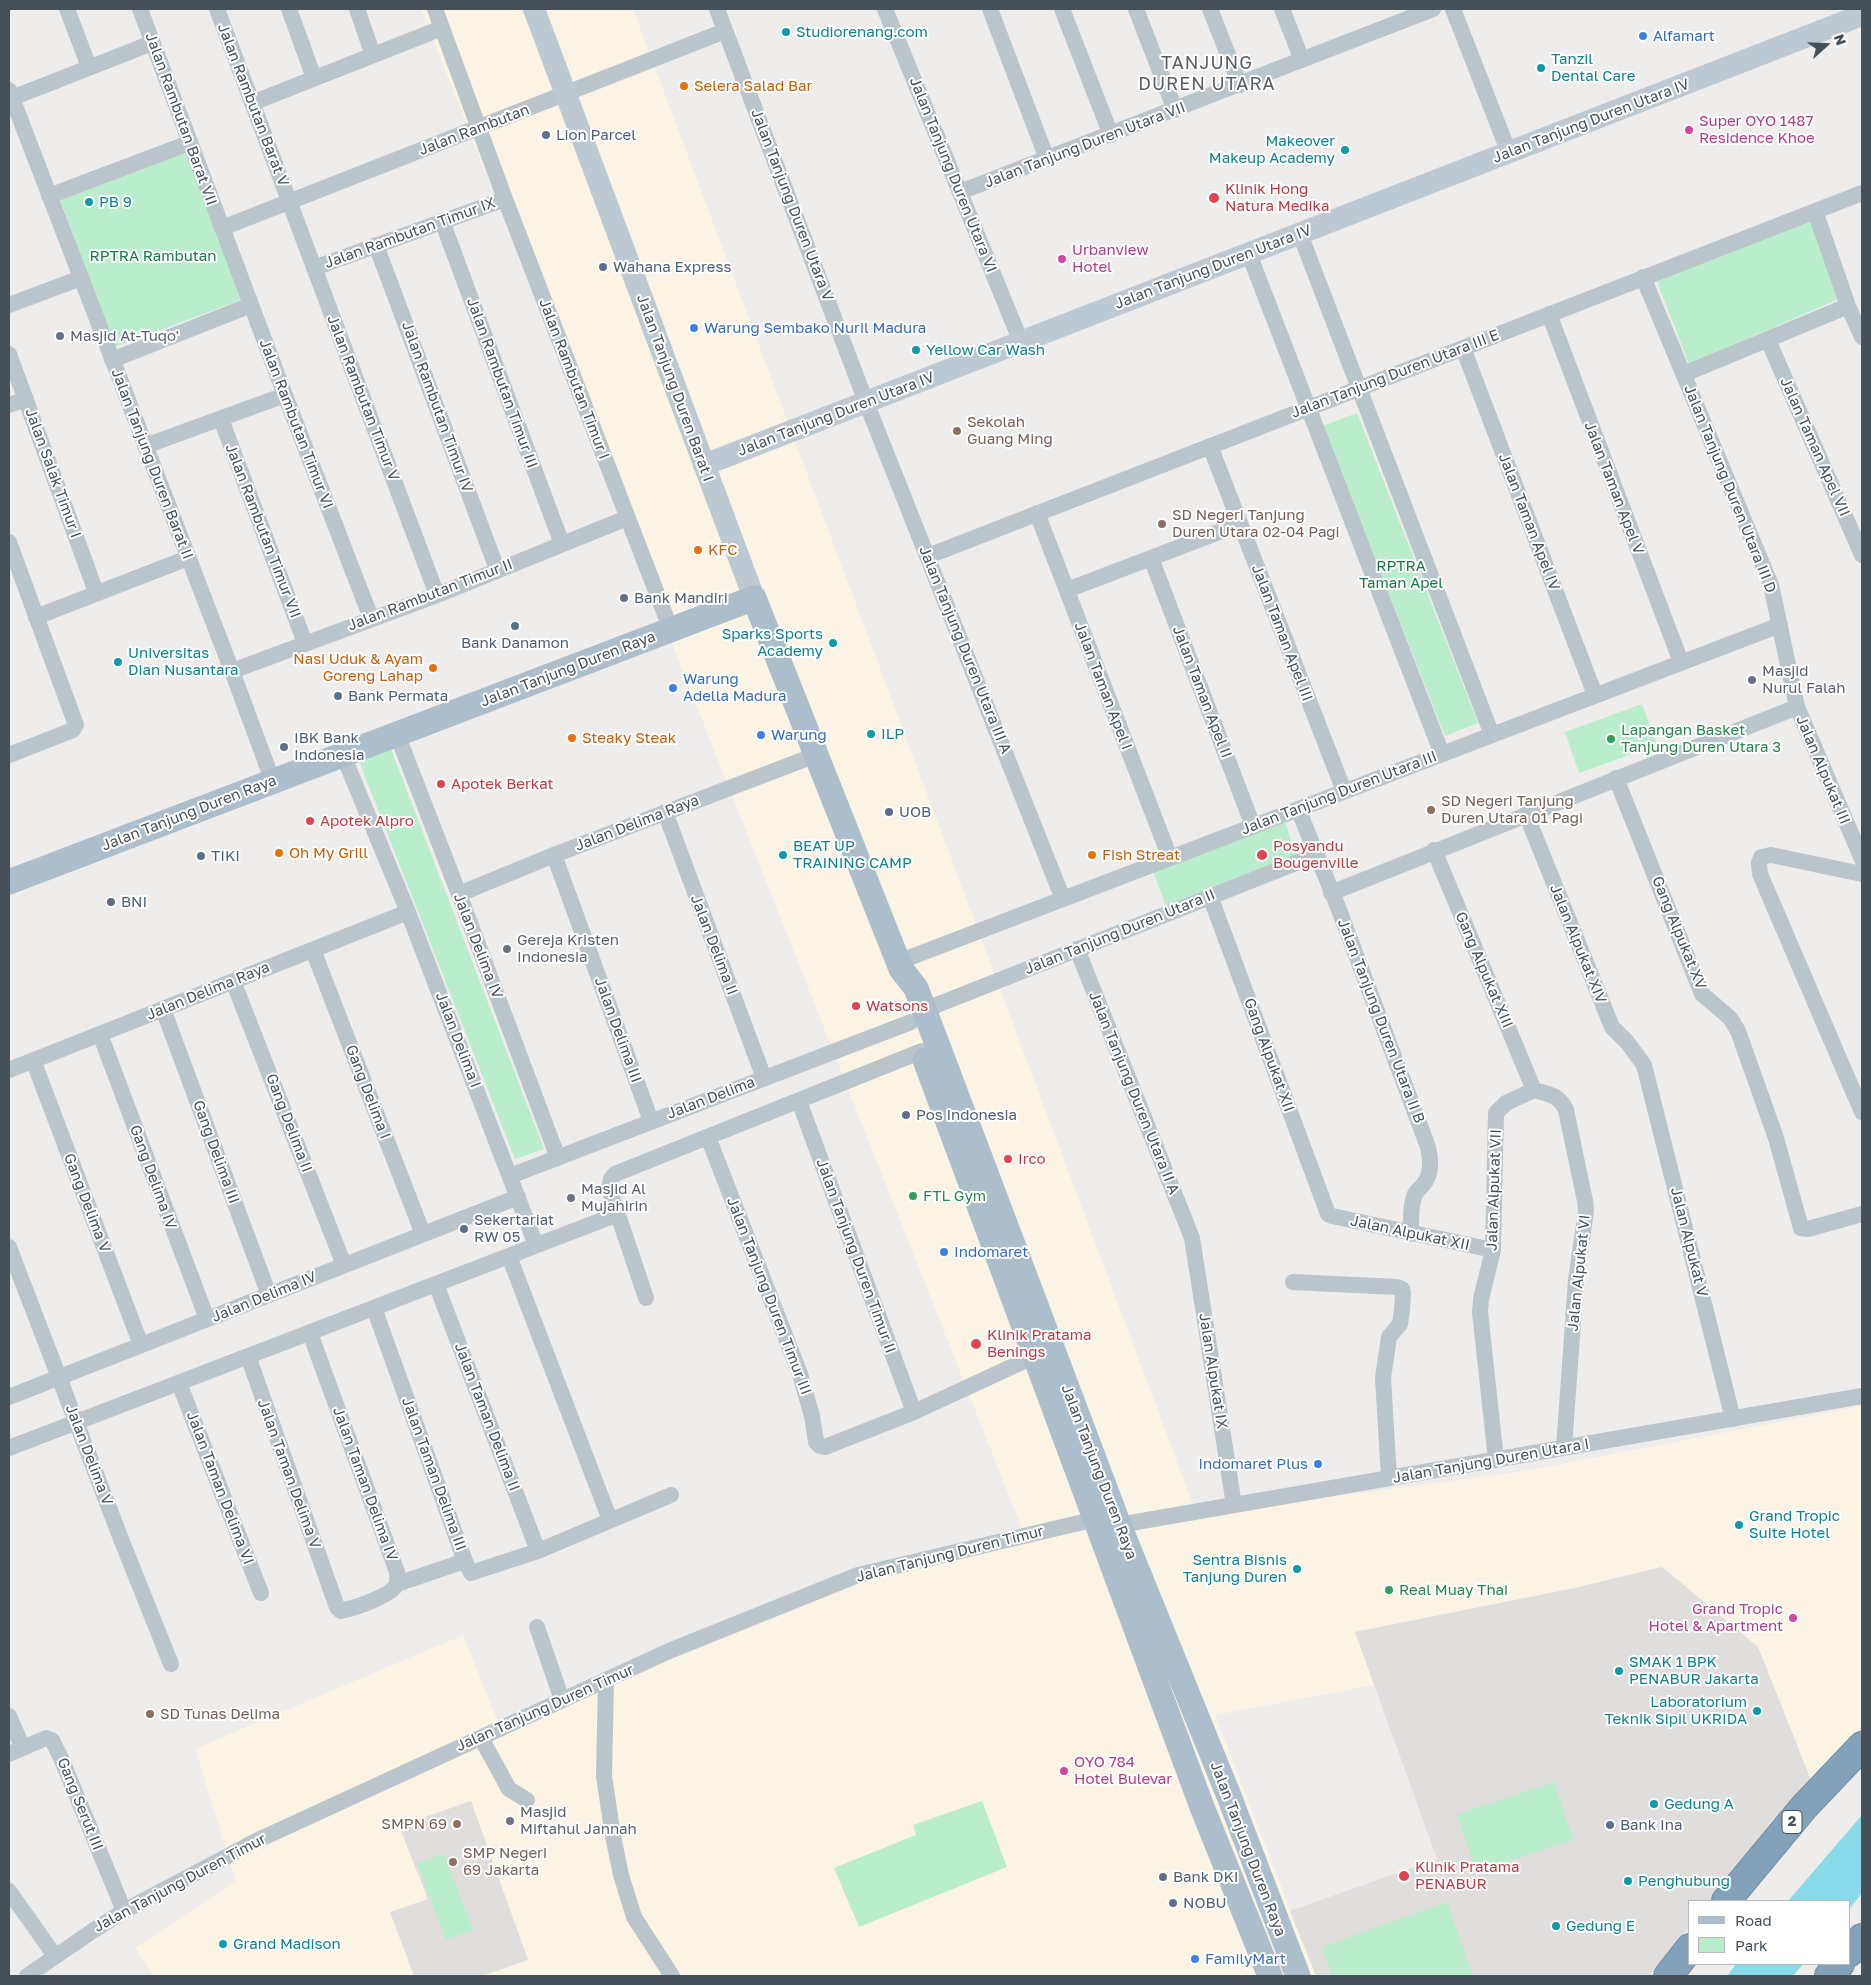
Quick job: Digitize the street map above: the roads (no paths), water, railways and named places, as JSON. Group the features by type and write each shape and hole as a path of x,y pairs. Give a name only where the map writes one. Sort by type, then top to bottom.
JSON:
{"highway":[{"name":"2","path":"1727,1900 1804,1807 1862,1746"},
{"path":"1851,1951 1862,1938"},
{"path":"1668,1976 1688,1951"},
{"path":"1829,1976 1839,1965"}],"main road":[{"name":"Jalan Tanjung Duren Raya","path":"9,882 754,598 899,966 900,992 918,1016 1107,1522 1202,1806 1270,1976"},
{"name":"Jalan Tanjung Duren Raya","path":"918,1016 922,1051 1035,1356 1229,1796 1298,1976"}],"street":[{"path":"67,9 88,67"},
{"name":"Jalan Rambutan Barat VII","path":"140,9 222,228"},
{"name":"Jalan Rambutan Barat V","path":"217,9 289,202"},
{"path":"289,9 314,78"},
{"path":"357,9 373,55"},
{"name":"Jalan Rambutan Timur I","path":"435,9 505,198 671,630"},
{"name":"Jalan Tanjung Duren Barat I","path":"534,9 754,598"},
{"name":"Jalan Tanjung Duren Utara V","path":"717,9 866,402"},
{"name":"Jalan Tanjung Duren Utara VI","path":"885,9 1021,342"},
{"path":"990,9 1047,159"},
{"path":"1062,9 1111,134"},
{"path":"1136,9 1175,110"},
{"path":"1210,9 1240,84"},
{"path":"1282,9 1302,60"},
{"name":"Jalan Tanjung Duren Utara VII","path":"960,192 1302,60 1404,14 1433,9"},
{"path":"1453,9 1509,153"},
{"name":"Jalan Tanjung Duren Utara IV","path":"704,465 1862,16"},
{"path":"252,103 442,28"},
{"name":"Jalan Rambutan","path":"222,228 725,31"},
{"path":"10,94 152,43"},
{"name":"Jalan Tanjung Duren Barat II","path":"10,94 273,782"},
{"path":"49,196 189,143"},
{"name":"Jalan Tanjung Duren Utara III E","path":"928,556 1862,193"},
{"name":"Jalan Rambutan Timur IX","path":"314,268 505,198"},
{"name":"Jalan Rambutan Timur V","path":"289,202 437,595"},
{"path":"1815,211 1848,306 1862,337"},
{"name":"Jalan Rambutan Timur III","path":"442,221 562,544"},
{"name":"Jalan Rambutan Timur VI","path":"222,228 284,396 371,618"},
{"path":"1300,234 1492,735"},
{"name":"Jalan Rambutan Timur IV","path":"376,245 497,569"},
{"path":"1248,254 1442,754"},
{"name":"Jalan Tanjung Duren Utara III D","path":"1643,277 1771,585 1796,707"},
{"path":"9,305 81,278"},
{"path":"112,360 251,305"},
{"path":"1684,374 1848,306"},
{"name":"Jalan Taman Apel V","path":"1549,314 1681,662"},
{"name":"Jalan Taman Apel VII","path":"1768,340 1862,554"},
{"name":"Jalan Taman Apel IV","path":"1463,348 1595,695"},
{"name":"Jalan Salak Timur I","path":"9,354 96,592"},
{"path":"145,446 284,396"},
{"path":"9,406 26,399"},
{"name":"Jalan Tanjung Duren Utara III A","path":"866,402 1063,899"},
{"name":"Jalan Rambutan Timur VII","path":"221,419 305,643"},
{"name":"Jalan Taman Apel III","path":"1210,446 1344,791"},
{"name":"Jalan Taman Apel I","path":"1037,513 1170,858"},
{"name":"Jalan Rambutan Timur II","path":"232,671 437,595 497,569 627,518"},
{"path":"1067,590 1240,524"},
{"path":"9,542 76,724 73,730 10,752"},
{"path":"36,617 96,592 188,558"},
{"name":"Jalan Taman Apel II","path":"1151,558 1253,826"},
{"name":"Jalan Tanjung Duren Utara III","path":"899,966 1063,899 1780,625"},
{"path":"1331,893 1434,850 1796,707"},
{"name":"Jalan Alpukat III","path":"1796,707 1862,859"},
{"name":"Jalan Delima IV","path":"396,734 459,894 558,1158"},
{"name":"Jalan Delima I","path":"343,755 408,912 536,1245"},
{"name":"Jalan Delima Raya","path":"459,894 554,855 816,755"},
{"name":"Gang Alpukat XV","path":"1616,778 1702,994 1730,1018 1738,1031 1776,1138 1797,1220 1801,1228 1808,1229 1862,1214"},
{"name":"Jalan Tanjung Duren Utara II B","path":"1298,809 1414,1110 1431,1159 1426,1181 1416,1192 1413,1202 1411,1234"},
{"name":"Jalan Delima II","path":"665,812 764,1078"},
{"name":"Jalan Alpukat XIV","path":"1526,814 1612,1027 1627,1042 1644,1065"},
{"name":"Gang Alpukat XIII","path":"1434,850 1534,1090"},
{"name":"Jalan Delima III","path":"554,855 651,1121"},
{"name":"Jalan Tanjung Duren Utara II","path":"918,1016 1077,949 1316,855"},
{"path":"1862,874 1772,855 1761,857 1759,863 1760,874 1862,1112"},
{"name":"Gang Alpukat XII","path":"1210,896 1328,1214"},
{"name":"Jalan Delima Raya","path":"9,1070 408,912"},
{"name":"Jalan Tanjung Duren Utara II A","path":"1077,949 1192,1238"},
{"name":"Gang Delima I","path":"313,950 423,1234"},
{"name":"Gang Delima II","path":"233,981 344,1265"},
{"name":"Gang Delima III","path":"163,1009 269,1295"},
{"name":"Jalan Delima","path":"510,1176 918,1016"},
{"name":"Gang Delima IV","path":"100,1034 206,1320"},
{"path":"646,1298 609,1188 611,1178 615,1174 922,1051"},
{"name":"Gang Delima V","path":"33,1060 141,1345"},
{"name":"Jalan Alpukat V","path":"1644,1065 1733,1419"},
{"name":"Jalan Alpukat VII","path":"1496,1460 1480,1312 1481,1299 1493,1250 1496,1113 1506,1103 1534,1090"},
{"name":"Jalan Alpukat VI","path":"1534,1090 1557,1096 1562,1100 1566,1110 1586,1201 1576,1290 1564,1448"},
{"name":"Jalan Tanjung Duren Timur II","path":"799,1101 914,1412"},
{"name":"Jalan Tanjung Duren Timur III","path":"708,1137 800,1374 812,1416 816,1442 820,1446 825,1447 914,1412"},
{"name":"Jalan Delima IV","path":"9,1397 518,1197"},
{"path":"9,1448 618,1214"},
{"name":"Jalan Alpukat XII","path":"1328,1214 1411,1234 1493,1250"},
{"name":"Jalan Alpukat IX","path":"1192,1238 1234,1505"},
{"name":"Jalan Delima V","path":"9,1246 171,1664"},
{"path":"509,1256 610,1520"},
{"path":"1293,1282 1397,1287 1402,1290 1403,1301 1400,1324 1389,1338 1383,1378 1389,1478"},
{"name":"Jalan Taman Delima II","path":"436,1284 538,1551"},
{"name":"Jalan Taman Delima III","path":"374,1308 465,1561 471,1573 473,1574 538,1551"},
{"name":"Jalan Taman Delima IV","path":"310,1333 397,1572 397,1584"},
{"name":"Jalan Taman Delima V","path":"248,1356 337,1607 341,1610 371,1600 390,1591 397,1584"},
{"path":"914,1412 1035,1356"},
{"name":"Jalan Taman Delima VI","path":"179,1383 261,1593"},
{"name":"Jalan Tanjung Duren Utara I","path":"1107,1522 1234,1505 1862,1396"},
{"path":"538,1551 671,1495"},
{"name":"Jalan Tanjung Duren Timur","path":"27,1976 124,1911 256,1841 562,1700 606,1682 669,1651 858,1575 1107,1522"},
{"path":"397,1584 465,1561"},
{"path":"537,1627 562,1700"},
{"path":"606,1682 604,1776 620,1875 634,1918 672,1976"},
{"path":"9,1716 16,1751"},
{"name":"Gang Serut III","path":"16,1751 46,1738 52,1740 57,1748 124,1911"},
{"path":"481,1738 509,1790 527,1800"},
{"path":"9,1891 55,1956"}],"water":[{"path":"1862,1815 1862,1893 1851,1907 1851,1900 1789,1900"},
{"path":"1735,1965 1802,1965 1793,1976 1727,1976"}],"place":[{"name":"Studiorenang.com","path":"786,32"},
{"name":"Alfamart","path":"1643,36"},
{"name":"Tanzil Dental Care","path":"1541,68"},
{"name":"Selera Salad Bar","path":"684,86"},
{"name":"Super OYO 1487 Residence Khoe","path":"1689,130"},
{"name":"Lion Parcel","path":"546,135"},
{"name":"Makeover Makeup Academy","path":"1345,150"},
{"name":"Klinik Hong Natura Medika","path":"1214,198"},
{"name":"PB 9","path":"89,202"},
{"name":"Urbanview Hotel","path":"1062,259"},
{"name":"Wahana Express","path":"603,267"},
{"name":"Warung Sembako Nuril Madura","path":"694,328"},
{"name":"Masjid At-Tuqo'","path":"60,336"},
{"name":"Yellow Car Wash","path":"916,350"},
{"name":"Sekolah Guang Ming","path":"957,431"},
{"name":"SD Negeri Tanjung Duren Utara 02-04 Pagi","path":"1162,524"},
{"name":"KFC","path":"698,550"},
{"name":"Bank Mandiri","path":"624,598"},
{"name":"Bank Danamon","path":"515,626"},
{"name":"Sparks Sports Academy","path":"833,643"},
{"name":"Universitas Dian Nusantara","path":"118,662"},
{"name":"Nasi Uduk & Ayam Goreng Lahap","path":"433,668"},
{"name":"Masjid Nurul Falah","path":"1752,680"},
{"name":"Warung Adella Madura","path":"673,688"},
{"name":"Bank Permata","path":"338,696"},
{"name":"ILP","path":"871,734"},
{"name":"Warung","path":"761,735"},
{"name":"Steaky Steak","path":"572,738"},
{"name":"Lapangan Basket Tanjung Duren Utara 3","path":"1611,739"},
{"name":"IBK Bank Indonesia","path":"284,747"},
{"name":"Apotek Berkat","path":"441,784"},
{"name":"SD Negeri Tanjung Duren Utara 01 Pagi","path":"1431,810"},
{"name":"UOB","path":"889,812"},
{"name":"Apotek Alpro","path":"310,821"},
{"name":"Oh My Grill","path":"279,853"},
{"name":"BEAT UP TRAINING CAMP","path":"783,855"},
{"name":"Fish Streat","path":"1092,855"},
{"name":"Posyandu Bougenville","path":"1262,855"},
{"name":"TIKI","path":"201,856"},
{"name":"BNI","path":"111,902"},
{"name":"Gereja Kristen Indonesia","path":"507,949"},
{"name":"Watsons","path":"856,1006"},
{"name":"Pos Indonesia","path":"906,1115"},
{"name":"Irco","path":"1008,1159"},
{"name":"FTL Gym","path":"913,1196"},
{"name":"Masjid Al Mujahirin","path":"571,1198"},
{"name":"Sekertariat RW 05","path":"464,1229"},
{"name":"Indomaret","path":"944,1252"},
{"name":"Klinik Pratama Benings","path":"976,1344"},
{"name":"Indomaret Plus","path":"1318,1464"},
{"name":"Grand Tropic Suite Hotel","path":"1739,1525"},
{"name":"Sentra Bisnis Tanjung Duren","path":"1297,1569"},
{"name":"Real Muay Thai","path":"1389,1590"},
{"name":"Grand Tropic Hotel & Apartment","path":"1793,1618"},
{"name":"SMAK 1 BPK PENABUR Jakarta","path":"1619,1671"},
{"name":"Laboratorium Teknik Sipil UKRIDA","path":"1757,1711"},
{"name":"SD Tunas Delima","path":"150,1714"},
{"name":"OYO 784 Hotel Bulevar","path":"1064,1771"},
{"name":"Gedung A","path":"1654,1804"},
{"name":"Masjid Miftahul Jannah","path":"510,1821"},
{"name":"SMPN 69","path":"457,1824"},
{"name":"Bank Ina","path":"1610,1825"},
{"name":"SMP Negeri 69 Jakarta","path":"453,1862"},
{"name":"Klinik Pratama PENABUR","path":"1404,1876"},
{"name":"Bank DKI","path":"1163,1877"},
{"name":"Penghubung","path":"1628,1881"},
{"name":"NOBU","path":"1173,1903"},
{"name":"Gedung E","path":"1556,1926"},
{"name":"Grand Madison","path":"223,1944"},
{"name":"FamilyMart","path":"1195,1959"}],"district":[{"name":"TANJUNG DUREN UTARA","path":"1207,73"}],"park label":[{"name":"RPTRA Rambutan","path":"153,256"},
{"name":"RPTRA Taman Apel","path":"1401,574"}]}
